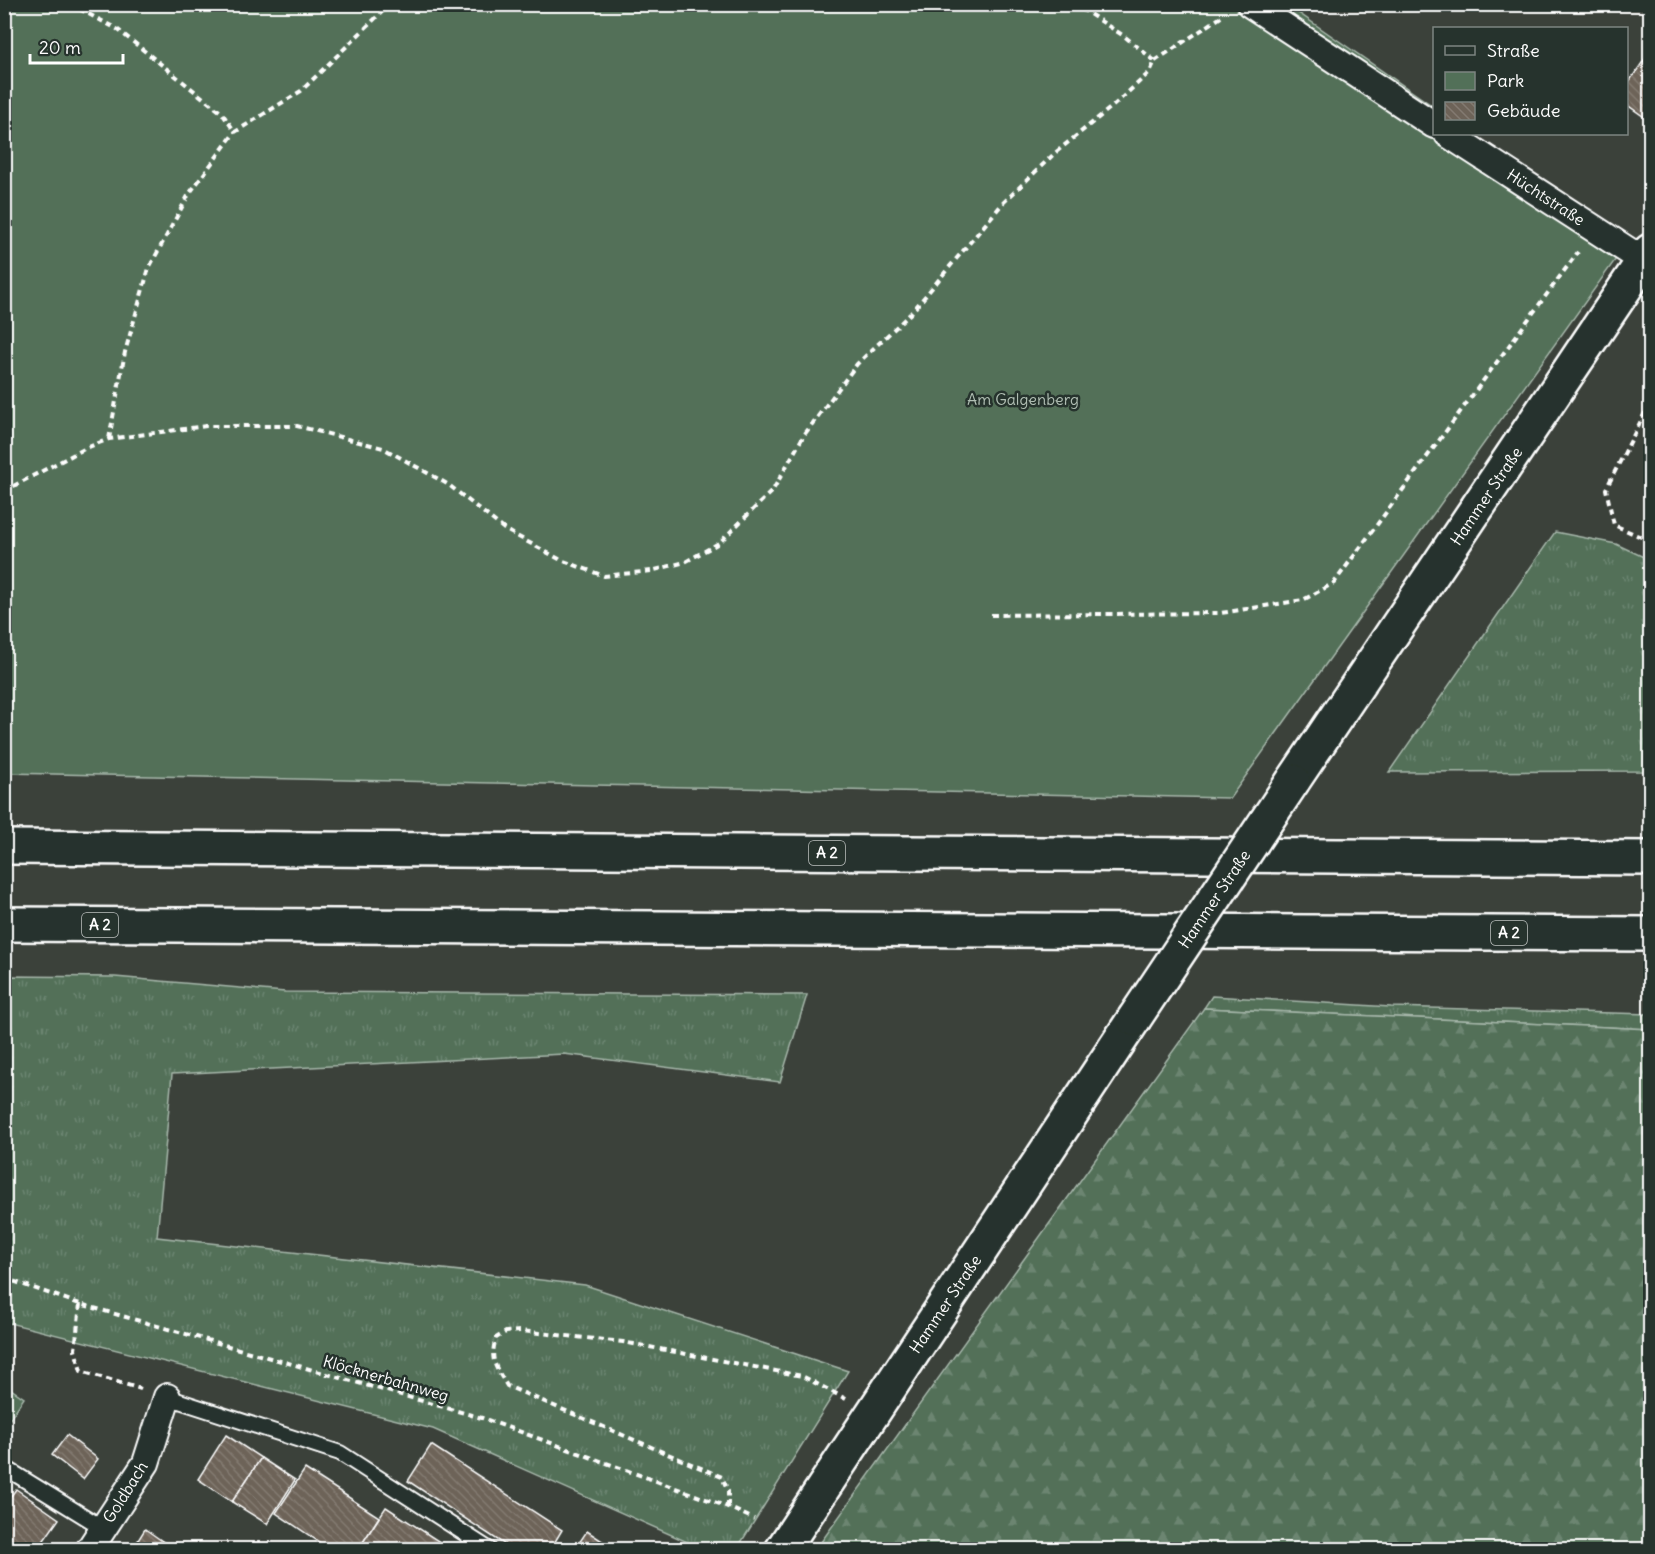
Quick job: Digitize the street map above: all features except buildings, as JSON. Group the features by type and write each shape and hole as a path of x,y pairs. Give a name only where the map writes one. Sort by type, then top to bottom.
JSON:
{"main road":[{"name":"Hammer Straße","path":"782,1550 1293,781 1647,256"},
{"name":"A 2","path":"4,847 1650,858"},
{"name":"A 2","path":"4,924 1650,934"}],"street":[{"path":"1241,8 1433,124"},
{"name":"Hüchtstraße","path":"1450,135 1595,229 1647,256"},
{"name":"Goldbach","path":"89,1550 146,1463 167,1397"}],"lane":[{"path":"167,1397 340,1453 490,1550"},
{"path":"4,1467 103,1528"}],"path":[{"path":"70,4 117,29 222,113 236,132"},
{"path":"109,439 125,352 149,268 189,194 236,132 301,91 390,4"},
{"path":"1074,4 1124,36 1155,61"},
{"path":"4,491 86,448 109,439 206,426 297,426 383,448 449,484 504,529 561,560 604,576 651,571 685,562 719,543 772,490 804,435 857,364 910,313 1003,203 1055,153 1150,72 1155,61 1241,8"},
{"path":"991,615 1221,613 1303,600 1334,583 1595,229"},
{"path":"1650,403 1606,489 1614,525 1650,541"},
{"name":"Klöcknerbahnweg","path":"4,1278 80,1304 482,1418 728,1507 754,1519"},
{"path":"80,1304 75,1350 81,1371 167,1397"},
{"path":"728,1507 728,1491 722,1477 507,1386 493,1364 496,1338 506,1332 521,1332 623,1342 802,1376 873,1413"}],"green space":[{"name":"Am Galgenberg","path":"5,5 1287,5 1433,106 1433,135 1473,135 1628,242 1230,798 5,773"},
{"path":"1555,532 1616,544 1650,560 1650,771 1389,772"},
{"path":"5,976 115,977 285,992 807,995 780,1082 564,1054 172,1074 157,1237 585,1285 848,1371 737,1549 703,1549 433,1429 5,1322"},
{"path":"1212,996 1391,1007 1650,1014 1650,1029 1204,1008"},
{"path":"1204,1008 1650,1029 1650,1549 816,1549"},
{"path":"5,1385 24,1398 5,1426"}]}
